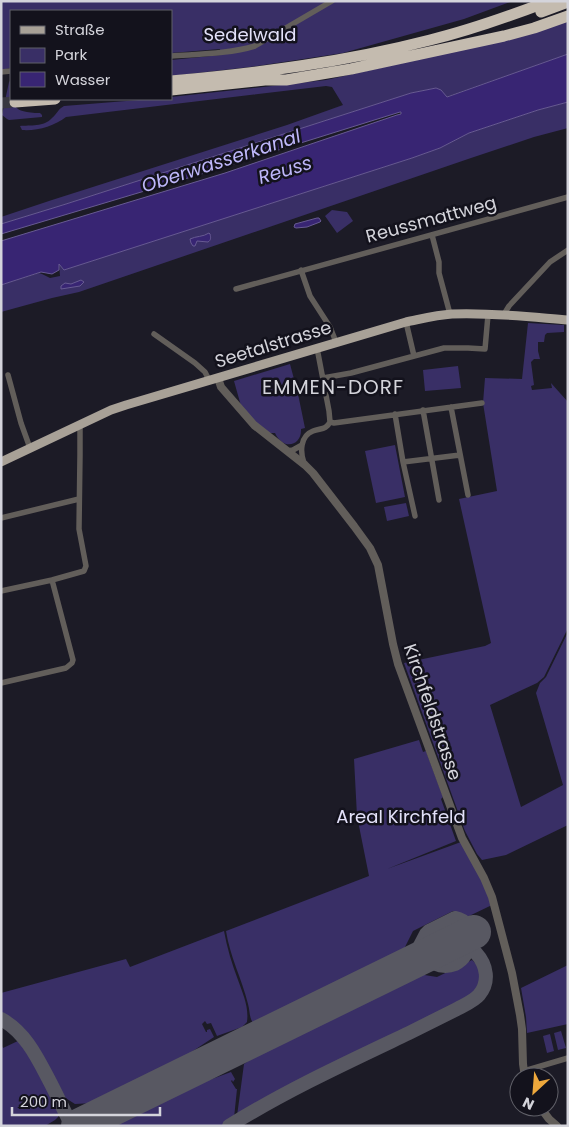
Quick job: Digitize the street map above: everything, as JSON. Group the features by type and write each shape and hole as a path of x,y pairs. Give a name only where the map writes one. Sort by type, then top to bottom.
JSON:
{"highway":[{"path":"172,82 249,74 370,54 480,26 549,1"},
{"path":"265,80 350,66 425,49 494,29 568,2"},
{"path":"172,90 265,80 286,80 384,62 511,34 568,16"},
{"path":"15,102 42,100"}],"main road":[{"name":"Seetalstrasse","path":"1,462 126,405 406,322 450,314 568,320"}],"street":[{"path":"172,56 255,46 332,1"},
{"name":"Reussmattweg","path":"236,289 568,197"},
{"path":"432,234 439,262 439,273 450,314"},
{"path":"503,316 509,306 550,262 568,250"},
{"path":"301,270 310,296 330,327 336,342"},
{"path":"323,378 351,373 444,348 485,349 488,315"},
{"path":"406,322 414,356"},
{"path":"154,334 195,363 213,379"},
{"path":"305,465 302,456 302,445 308,434 325,428 330,422 317,348"},
{"path":"8,375 30,448"},
{"name":"Kirchfeldstrasse","path":"213,379 249,420 313,473 370,548 378,565 398,664 462,838 492,897 510,964 520,1015 525,1067"},
{"path":"330,422 482,403"},
{"path":"451,407 468,495"},
{"path":"423,410 440,500"},
{"path":"395,414 414,516"},
{"path":"1,591 84,571 86,566 79,529 80,425"},
{"path":"287,451 302,445"},
{"path":"403,462 460,455"},
{"path":"1,518 80,499"},
{"path":"1,683 66,668 74,660 52,580"},
{"name":"Kirchfeldstrasse","path":"544,1067 568,1058"},
{"path":"548,1117 557,1126"}],"green space":[{"name":"Sedelwald","path":"1,1 513,1 464,19 343,53 250,67 172,76 172,60 221,55 220,49 172,53 172,10 10,10 10,68 1,70"},
{"path":"568,20 568,54 446,97 441,90 436,88 411,93 1,224 1,217 287,125 343,105 332,87 326,86 66,117 46,127 22,130 20,126 37,125 49,121 64,106 139,100 172,100 172,97 326,80 519,37"},
{"path":"9,82 10,100 13,100 15,106 31,113 40,113 42,117 9,120 2,115"},
{"path":"568,102 568,128 471,158 79,292 1,312 1,285 39,273 50,278 60,276 59,264 64,270 412,158 440,148 469,133"},
{"path":"332,210 347,212 353,221 337,233 325,216"},
{"path":"528,323 564,325 564,332 547,333 544,342 538,342 540,359 534,359 531,362 534,385 531,386 532,390 552,388 551,383 568,402 568,628 544,677 537,683 490,705 521,807 563,785 536,693 568,632 568,825 506,855 482,860 465,831 404,663 485,646 491,643 459,499 497,491 483,403 485,378 522,379"},
{"path":"290,364 305,428 301,429 300,435 295,442 287,444 278,439 275,433 269,433 257,424 241,406 234,381"},
{"path":"458,366 461,388 425,391 423,370"},
{"path":"395,445 405,497 376,503 365,451"},
{"path":"406,503 409,516 387,521 384,507"},
{"name":"Areal Kirchfeld","path":"419,740 423,752 426,751 443,797 441,799 456,841 387,869 461,842 482,877 492,905 467,917 453,911 413,931 404,949 253,1023 230,950 226,931 369,876 357,816 354,759"},
{"path":"224,931 245,1001 247,1022 242,1027 217,1036 211,1023 207,1024 205,1021 202,1024 206,1032 210,1029 214,1037 181,1059 93,1103 75,1104 60,1093 35,1043 21,1026 1,1013 1,993 126,959 130,967"},
{"path":"472,960 481,973 481,983 472,996 263,1100 237,1116 244,1064 260,1053 418,974 437,977"},
{"path":"568,965 568,1024 527,1033 521,988"},
{"path":"561,1031 566,1048 558,1050 554,1033"},
{"path":"550,1034 554,1051 547,1053 543,1036"},
{"path":"20,1040 58,1108 58,1117 45,1126 1,1126 1,1044 3,1048"},
{"path":"231,1072 235,1079 233,1082 231,1081 237,1089 234,1118 222,1126 112,1126 193,1086"}],"water":[{"path":"568,54 568,102 469,133 440,148 412,158 64,270 59,264 59,270 52,274 41,272 1,285 1,241 225,173 401,114 401,112 1,234 1,224 411,93 436,88 441,90 447,97"},
{"path":"319,218 320,222 307,227 294,227 295,224"},
{"path":"209,233 211,238 208,242 197,241 195,246 193,246 190,239"},
{"path":"81,280 84,282 80,286 61,289 61,286 65,283 71,284"}],"taxiway":[{"path":"409,964 429,931 455,918 467,926 470,932 469,947 466,954 455,964 444,966 417,959"},
{"path":"229,1126 295,1088 409,1033 477,997 485,985 486,979 485,968 480,958 472,950 463,946 440,948"},
{"path":"1,1019 17,1031 30,1046 72,1126"},
{"path":"89,1126 100,1115"}],"runway":[{"path":"78,1126 474,932"}],"tunnel":[{"path":"1,103 15,102"}],"district":[{"name":"EMMEN-DORF","path":"333,387"}],"water label":[{"name":"Oberwasserkanal","path":"221,161"},
{"name":"Reuss","path":"285,170"}]}
